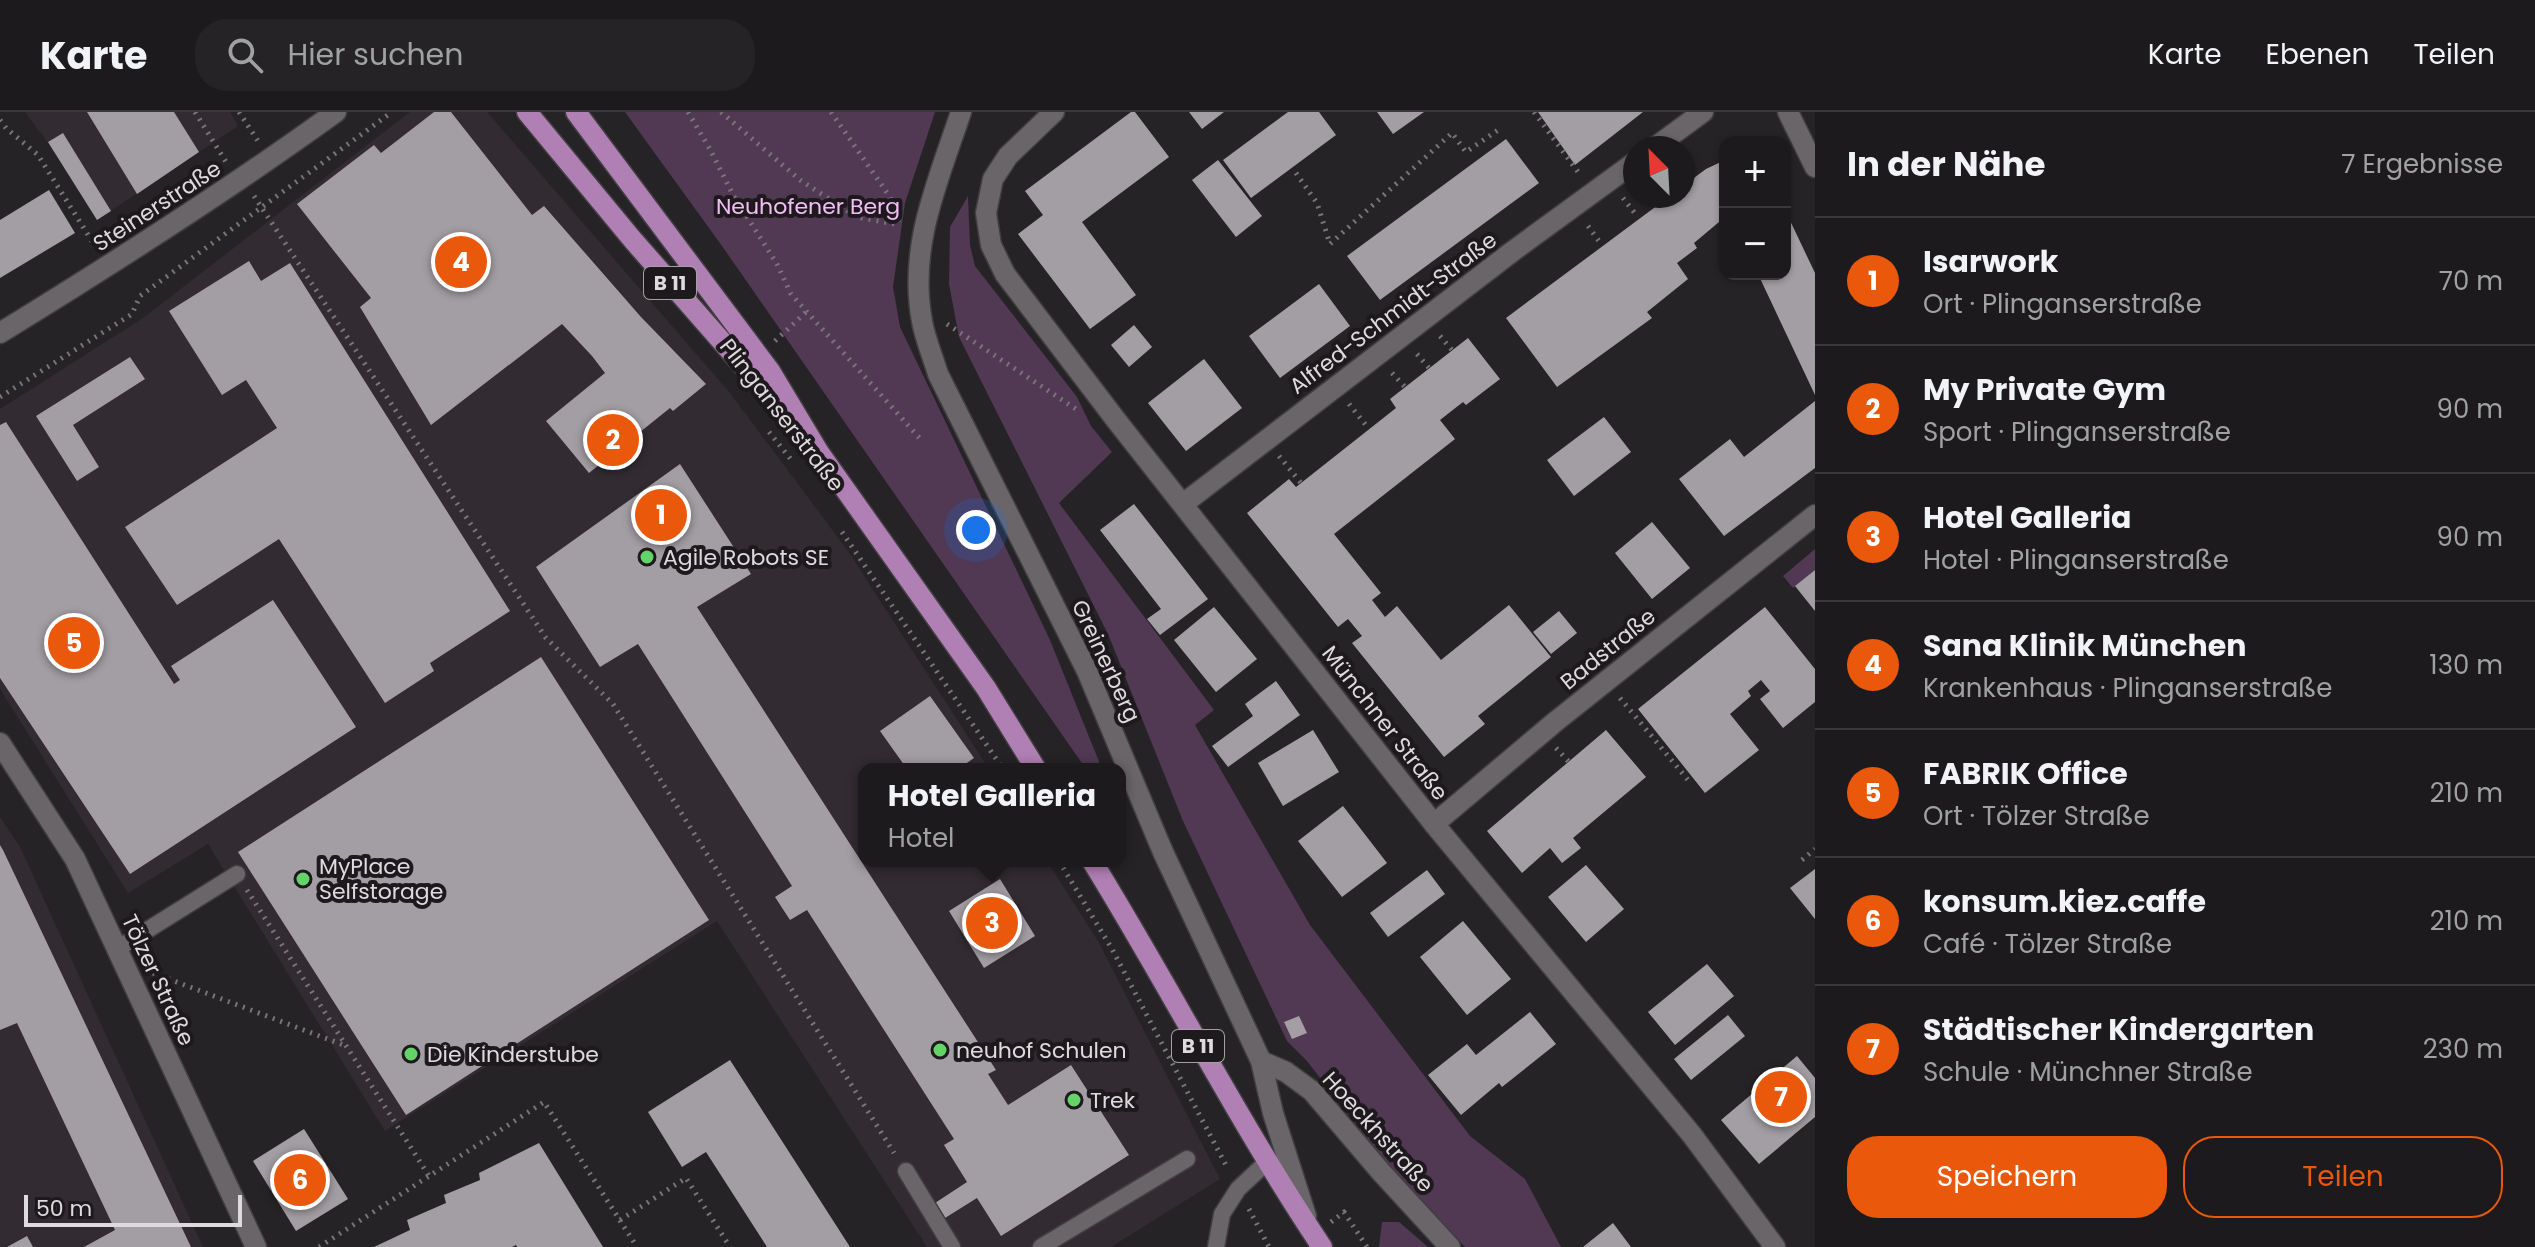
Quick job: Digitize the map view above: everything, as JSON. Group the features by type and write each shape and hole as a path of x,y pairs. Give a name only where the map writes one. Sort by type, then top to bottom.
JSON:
{"main road":[{"name":"Plinganserstraße","path":"527,112 632,239 818,451"},
{"name":"Plinganserstraße","path":"576,112 770,371 818,451 986,688 1032,763"},
{"name":"B 11","path":"1096,867 1133,927 1195,1041 1322,1247"}],"street":[{"name":"Steinerstraße","path":"0,333 108,267 270,160 336,112"},
{"name":"Greinerberg","path":"961,112 921,233 917,282 922,323 938,374 1087,671 1126,763"},
{"name":"Münchner Straße","path":"1054,112 1008,156 993,179 986,213 991,245 1005,274 1434,824 1692,1135 1775,1247"},
{"path":"1670,136 1703,112"},
{"path":"1788,112 1815,167"},
{"name":"Alfred-Schmidt-Straße","path":"1183,504 1623,171"},
{"name":"Badstraße","path":"1434,824 1555,722 1815,515"},
{"name":"Tölzer Straße","path":"0,743 75,859 256,1247"},
{"name":"Greinerberg","path":"1126,764 1163,852 1261,1061 1273,1113 1310,1228"},
{"name":"Hoeckhstraße","path":"1261,1061 1286,1072 1312,1091 1450,1247"}],"lane":[{"path":"120,955 237,874"},
{"path":"1041,1247 1187,1159"},
{"path":"1216,1247 1222,1214 1238,1189 1268,1161"},
{"path":"906,1171 952,1247"}],"path":[{"path":"195,112 546,638 613,704 906,1171"},
{"path":"239,112 270,160"},
{"path":"0,397 132,314 140,296 392,112"},
{"path":"688,112 733,195 777,264 791,294 923,442"},
{"path":"721,112 800,180 857,217 900,225 890,197 831,112"},
{"path":"1534,112 1593,193"},
{"path":"0,120 46,165 108,267"},
{"path":"1296,173 1317,203 1330,244 1452,133 1466,152 1501,128"},
{"path":"773,342 806,312"},
{"path":"940,319 1083,414 1116,420"},
{"path":"1355,412 1369,429"},
{"name":"Plinganserstraße","path":"767,429 795,464"},
{"path":"1293,473 1301,483"},
{"path":"840,529 999,763"},
{"path":"1634,715 1688,780"},
{"path":"1802,860 1815,849"},
{"path":"1063,867 1112,949 1269,1247"},
{"path":"237,874 429,1176"},
{"path":"120,955 347,1047"},
{"path":"319,1247 544,1102 637,1247"},
{"path":"620,1220 686,1178 730,1247"},
{"path":"1344,1212 1367,1247"}],"shaded area":[{"path":"25,112 230,112 238,126 97,220"},
{"path":"410,112 487,112 730,393 848,551 985,763 858,763 858,867 1051,867 1098,941 1220,1179 1111,1247 927,1247 717,921 385,1131 208,844 128,893 0,689 0,409 143,318"},
{"path":"0,817 20,847 203,1247 0,1247"}],"green space":[{"name":"Neuhofener Berg","path":"625,112 935,112 905,203 893,287 900,327 1050,640 1100,763 1082,763 722,246"},
{"path":"968,196 970,245 975,266 1077,397 1091,426 1112,452 1059,503 1214,710 1195,725 1310,925 1470,1136 1525,1179 1561,1247 1465,1247 1383,1160 1307,1061 1287,1041 1183,821 1108,634 959,337 949,284 950,227"},
{"path":"1815,549 1815,570 1793,588 1783,576"},
{"path":"1382,1222 1399,1222 1428,1247 1379,1247"}],"building":[{"path":"87,112 174,112 199,152 137,194"},
{"path":"434,112 451,112 532,215 544,206 641,317 706,384 673,411 670,408 589,473 546,421 605,373 562,324 431,425 360,307 371,298 297,204 374,145 381,153"},
{"path":"1135,112 1169,157 1082,222 1136,295 1090,329 1018,234 1043,215 1025,191"},
{"path":"1189,112 1224,112 1202,129"},
{"path":"1288,112 1319,112 1336,135 1251,198 1223,160"},
{"path":"1377,112 1424,112 1393,134"},
{"path":"1538,112 1643,112 1575,165"},
{"path":"63,133 111,211 97,220 48,142"},
{"path":"1506,139 1539,183 1380,300 1347,256"},
{"path":"1218,160 1262,216 1236,237 1192,180"},
{"path":"1719,163 1719,222 1694,243 1697,248 1677,263 1688,279 1647,312 1652,318 1557,387 1506,318 1654,208 1695,208 1695,177"},
{"path":"49,190 75,233 0,278 0,220"},
{"path":"1791,223 1815,273 1815,395 1761,280 1791,280"},
{"path":"249,261 261,281 290,263 510,611 430,663 434,671 385,703 279,539 177,605 125,527 277,428 246,380 222,395 169,311"},
{"path":"1319,284 1350,326 1280,378 1249,336"},
{"path":"1134,325 1152,347 1129,367 1111,345"},
{"path":"1468,338 1500,379 1440,420 1455,439 1334,534 1381,593 1372,600 1385,617 1397,606 1441,660 1509,605 1551,657 1478,716 1485,724 1444,757 1352,643 1362,636 1348,619 1338,627 1247,513 1289,479 1296,487 1396,408 1390,399"},
{"path":"130,357 145,379 73,425 99,467 77,481 36,416"},
{"path":"1204,359 1242,408 1186,451 1148,403"},
{"path":"1815,401 1815,468 1724,536 1679,479 1730,439 1744,457"},
{"path":"1604,417 1631,452 1574,496 1547,460"},
{"path":"6,422 174,684 180,680 171,666 273,600 356,727 130,874 0,678 0,425"},
{"path":"680,464 751,574 697,607 858,856 858,867 865,867 996,1070 988,1074 1008,1105 1071,1065 1129,1155 1001,1236 977,1198 945,1218 935,1203 967,1182 944,1145 954,1139 807,910 790,920 775,897 792,886 638,644 600,667 536,567"},
{"path":"1134,504 1208,599 1160,635 1147,619 1161,609 1100,530"},
{"path":"1652,522 1690,568 1652,599 1615,553"},
{"path":"1815,570 1815,611 1795,586"},
{"path":"1214,607 1257,659 1216,692 1174,640"},
{"path":"1765,607 1815,669 1815,702 1783,728 1760,699 1770,691 1761,680 1748,691 1751,696 1730,714 1759,750 1705,793 1638,709"},
{"path":"1559,611 1577,633 1551,654 1533,632"},
{"path":"541,657 709,920 406,1115 238,852"},
{"path":"1276,681 1300,715 1228,767 1212,746 1253,716 1245,704"},
{"path":"930,696 974,758 967,763 903,763 880,731"},
{"path":"1313,730 1339,772 1283,806 1258,763"},
{"path":"1606,730 1646,777 1573,838 1581,848 1562,863 1550,848 1522,873 1487,831"},
{"path":"1343,806 1387,863 1342,897 1298,841"},
{"path":"0,845 191,1247 84,1247 115,1230 17,1023 0,1030"},
{"path":"1586,865 1624,909 1586,942 1548,897"},
{"path":"1815,869 1815,919 1790,888"},
{"path":"1427,870 1445,894 1388,937 1370,913"},
{"path":"1000,879 1035,936 984,968 949,911"},
{"path":"1463,921 1511,979 1467,1015 1420,957"},
{"path":"1707,964 1734,996 1675,1045 1648,1012"},
{"path":"1530,1012 1556,1044 1502,1087 1499,1083 1461,1115 1428,1075 1467,1044 1476,1055"},
{"path":"1728,1015 1745,1036 1691,1080 1674,1059"},
{"path":"1299,1016 1307,1033 1292,1039 1284,1022"},
{"path":"1797,1056 1815,1078 1815,1117 1759,1164 1721,1120"},
{"path":"730,1060 850,1247 767,1247 706,1152 682,1167 648,1112"},
{"path":"304,1129 348,1199 296,1231 253,1161"},
{"path":"539,1143 603,1247 374,1247 410,1230 407,1220 446,1203 444,1195 480,1180 479,1173"},
{"path":"1613,1223 1631,1247 1583,1247"},
{"path":"27,1236 33,1247 7,1247"}],"place":[{"name":"Sana Klinik München","path":"461,262"},
{"name":"My Private Gym","path":"613,440"},
{"name":"Isarwork","path":"661,515"},
{"name":"Agile Robots SE","path":"647,557"},
{"name":"FABRIK Office","path":"74,643"},
{"name":"MyPlace Selfstorage","path":"303,879"},
{"name":"Hotel Galleria","path":"992,923"},
{"name":"neuhof Schulen","path":"940,1050"},
{"name":"Die Kinderstube","path":"411,1054"},
{"name":"Städtischer Kindergarten","path":"1781,1097"},
{"name":"Trek","path":"1074,1100"},
{"name":"konsum.kiez.caffe","path":"300,1180"}]}
